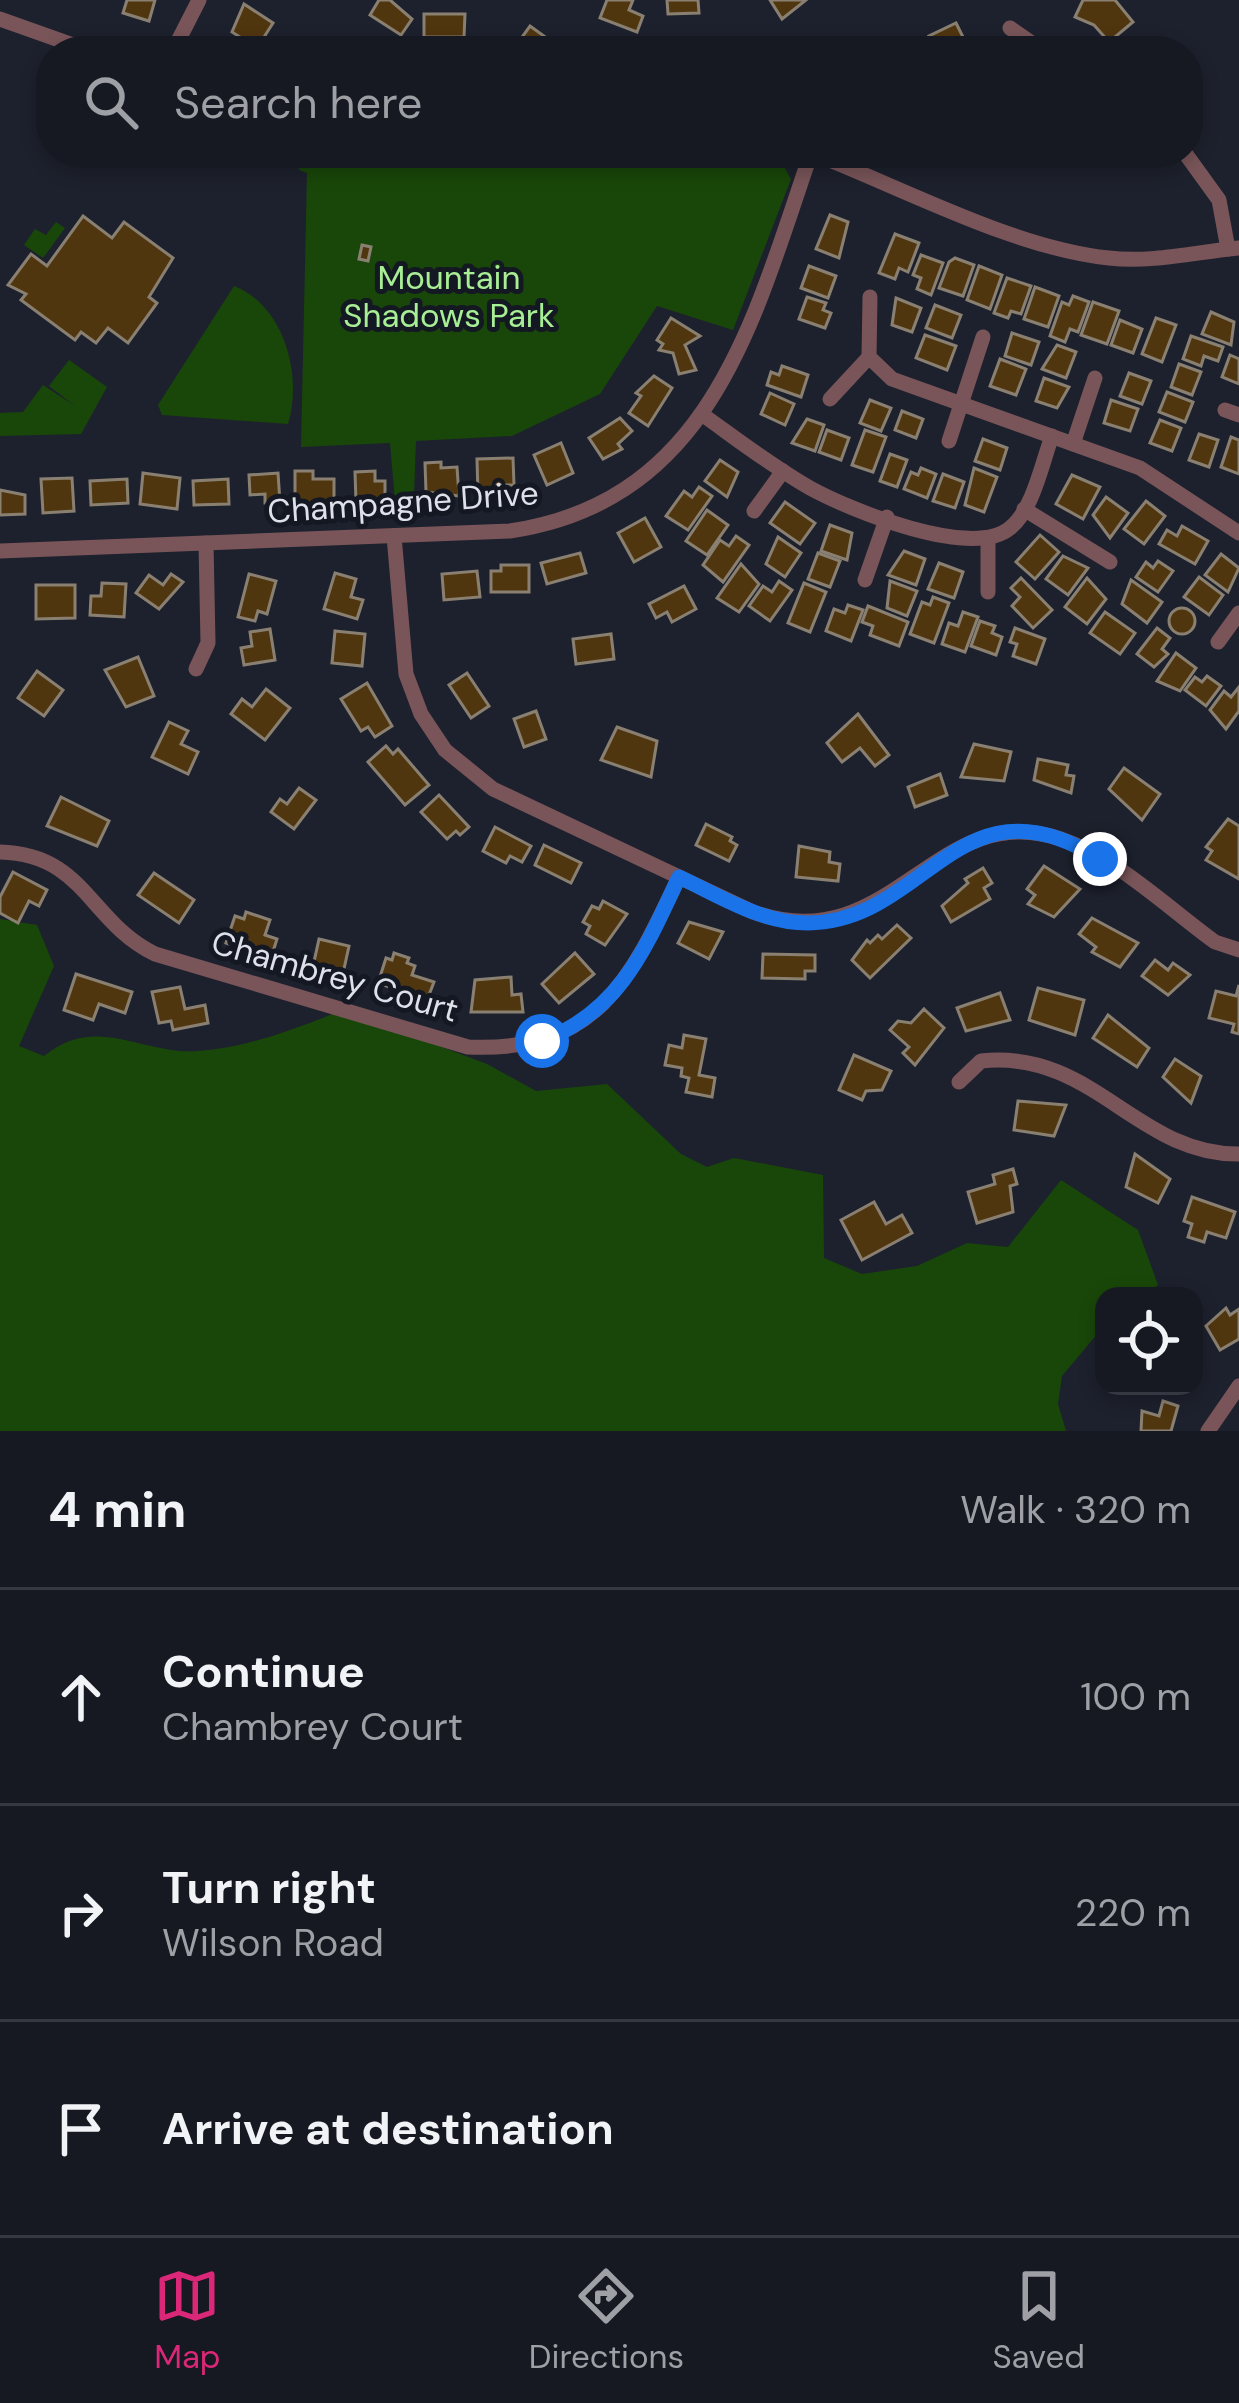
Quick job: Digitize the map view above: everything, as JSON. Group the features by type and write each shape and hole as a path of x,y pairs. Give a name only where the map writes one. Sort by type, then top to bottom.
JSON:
{"street":[{"path":"181,36 199,0"},
{"path":"0,19 48,36"},
{"path":"1010,28 1021,36"},
{"name":"Champagne Drive","path":"0,551 510,531 583,514 647,475 703,415 743,341 806,168"},
{"path":"851,168 1065,250 1115,259 1233,248 1220,200 1196,168"},
{"path":"830,399 869,357 870,297"},
{"path":"949,441 983,338"},
{"path":"869,357 892,379 1162,478 1239,532"},
{"path":"1072,444 1095,378"},
{"path":"703,415 818,492 944,538 988,539 1011,528 1024,509 1052,436"},
{"path":"754,511 784,471"},
{"path":"1024,509 1110,562"},
{"path":"865,580 887,517"},
{"path":"394,536 406,674 421,714 445,750 494,790 774,920 826,922 879,902 969,842 1022,831 1081,847 1215,942 1239,950"},
{"path":"988,539 988,592"},
{"path":"196,669 208,643 206,543"},
{"path":"1218,642 1239,613"},
{"name":"Chambrey Court","path":"0,853 35,856 70,874 121,933 155,954 468,1047 495,1048 562,1033 600,1008 641,958 679,877"},
{"path":"959,1082 981,1060 1044,1063 1179,1142 1239,1154"},
{"path":"1208,1431 1239,1386"}],"green space":[{"name":"Mountain Shadows Park","path":"785,168 791,179 733,330 657,306 600,394 512,436 416,441 413,523 397,524 390,443 301,447 307,173 299,170"},
{"path":"56,222 65,228 43,258 24,245 35,229 46,235"},
{"path":"234,286 266,309 285,344 293,385 288,424 162,415 158,405"},
{"path":"69,360 107,387 81,434 0,436 0,413 23,412 43,385 75,406 49,386"},
{"path":"0,919 37,925 54,966 19,1046 44,1056 63,1044 101,1037 177,1051 217,1049 272,1036 343,1010 487,1064 536,1091 607,1084 681,1154 707,1167 734,1158 823,1175 824,1258 862,1274 917,1266 967,1243 1008,1247 1061,1180 1138,1230 1158,1285 1095,1287 1095,1337 1062,1376 1058,1404 1066,1431 0,1431"}],"building":[{"path":"127,0 155,0 149,21 123,13"},
{"path":"379,0 390,0 412,19 401,35 370,15"},
{"path":"607,0 633,0 629,10 643,16 637,32 600,18"},
{"path":"667,0 698,0 699,13 668,14"},
{"path":"770,0 806,0 782,19"},
{"path":"1083,0 1115,0 1133,22 1116,36 1104,36 1094,25 1075,17"},
{"path":"244,4 273,23 265,36 232,32"},
{"path":"424,14 465,14 464,36 424,36"},
{"path":"956,23 962,36 929,36"},
{"path":"530,26 544,36 523,36"},
{"path":"830,215 848,222 839,258 816,249"},
{"path":"83,216 112,238 124,222 173,258 149,297 157,303 128,343 108,328 96,343 81,332 75,340 21,300 26,294 8,285 31,254 47,266"},
{"path":"895,234 919,243 908,272 899,268 895,279 879,273"},
{"path":"362,245 371,247 368,261 359,259"},
{"path":"921,255 943,263 931,295 917,289 921,278 913,275"},
{"path":"955,258 974,265 963,296 939,288"},
{"path":"809,266 836,276 828,298 801,288"},
{"path":"979,266 1002,275 990,309 967,300"},
{"path":"1007,278 1031,286 1021,314 1011,311 1008,318 994,313"},
{"path":"1035,287 1059,296 1048,327 1024,319"},
{"path":"1073,296 1089,302 1078,332 1070,329 1065,342 1050,336 1062,302 1069,305"},
{"path":"807,297 826,303 823,310 831,313 825,328 799,319"},
{"path":"896,298 921,308 912,332 892,325"},
{"path":"1093,302 1119,311 1107,344 1081,335"},
{"path":"935,305 961,315 952,338 926,328"},
{"path":"1211,312 1234,322 1231,345 1202,334"},
{"path":"671,318 700,336 685,345 696,370 679,374 673,353 659,350 663,344 657,340"},
{"path":"1156,318 1176,325 1162,362 1142,354"},
{"path":"1120,320 1142,329 1133,353 1111,345"},
{"path":"1012,333 1039,342 1031,365 1005,356"},
{"path":"925,335 956,346 947,370 916,358"},
{"path":"1191,336 1223,347 1218,361 1204,356 1201,366 1183,359"},
{"path":"1057,345 1076,352 1066,378 1042,369"},
{"path":"1230,355 1239,359 1239,384 1222,377"},
{"path":"1000,359 1026,369 1016,395 990,386"},
{"path":"1179,364 1201,372 1192,395 1171,387"},
{"path":"782,366 808,375 801,397 767,385 771,372 779,375"},
{"path":"1129,373 1151,381 1142,404 1120,396"},
{"path":"654,376 672,388 648,426 629,413 641,396 636,393"},
{"path":"1044,378 1069,387 1057,408 1036,401"},
{"path":"1167,392 1193,402 1185,422 1159,412"},
{"path":"770,393 794,404 785,425 761,414"},
{"path":"870,400 891,408 881,431 860,423"},
{"path":"1111,400 1138,409 1130,431 1104,423"},
{"path":"902,411 923,419 916,438 895,430"},
{"path":"620,418 632,431 618,444 622,449 603,459 589,438"},
{"path":"807,419 824,425 815,451 792,443"},
{"path":"1160,420 1181,428 1172,451 1150,443"},
{"path":"827,430 849,438 841,460 819,452"},
{"path":"865,430 886,437 873,472 852,465"},
{"path":"1199,434 1218,440 1209,467 1189,460"},
{"path":"1231,437 1239,440 1239,474 1221,467"},
{"path":"983,439 1007,448 1000,470 975,461"},
{"path":"561,443 573,473 547,485 534,455"},
{"path":"890,454 907,460 897,487 880,481"},
{"path":"513,458 514,485 496,485 497,494 478,495 477,459"},
{"path":"720,460 738,472 727,497 705,481"},
{"path":"441,462 441,468 457,467 459,496 426,492 425,463"},
{"path":"921,468 936,474 927,498 904,489 911,472 918,475"},
{"path":"974,468 997,477 984,512 965,505"},
{"path":"295,471 313,471 313,479 334,479 334,502 295,503"},
{"path":"375,471 375,481 385,481 385,501 356,502 355,472"},
{"path":"143,473 180,478 177,509 140,504"},
{"path":"278,473 280,502 265,503 265,494 250,495 249,475"},
{"path":"943,474 964,482 955,508 933,501"},
{"path":"1072,475 1100,487 1083,519 1056,504"},
{"path":"72,478 74,511 43,513 41,479"},
{"path":"127,479 128,503 91,505 90,481"},
{"path":"228,479 229,504 194,505 193,481"},
{"path":"699,487 712,496 688,530 666,516 684,491 692,497"},
{"path":"0,490 25,495 25,514 0,515"},
{"path":"1106,497 1128,513 1110,538 1093,515"},
{"path":"1146,501 1165,516 1144,544 1124,529"},
{"path":"785,502 815,523 800,544 770,523"},
{"path":"707,510 728,525 707,555 686,541"},
{"path":"645,518 661,547 634,562 618,533"},
{"path":"830,525 852,533 847,560 821,551"},
{"path":"1182,526 1208,541 1195,564 1159,544 1167,530 1177,536"},
{"path":"1040,535 1059,552 1035,579 1016,562"},
{"path":"736,536 749,545 723,582 703,565 720,540 729,546"},
{"path":"778,537 801,553 785,577 766,564"},
{"path":"904,551 925,559 916,585 888,575"},
{"path":"580,553 586,573 547,584 541,563"},
{"path":"818,553 840,561 830,587 808,579"},
{"path":"1221,554 1239,568 1228,592 1205,575"},
{"path":"1063,556 1088,568 1068,595 1046,579"},
{"path":"1158,561 1173,571 1158,592 1136,577 1146,562 1153,568"},
{"path":"939,563 963,572 954,598 928,589"},
{"path":"741,564 759,584 739,612 717,598"},
{"path":"501,565 529,565 529,592 491,592 491,571 501,571"},
{"path":"477,571 480,597 444,600 442,574"},
{"path":"335,573 356,579 351,597 363,600 357,619 324,609"},
{"path":"171,574 183,582 159,609 136,593 149,575 163,585"},
{"path":"249,574 276,581 267,614 258,611 255,621 238,617"},
{"path":"1199,577 1223,595 1209,615 1184,597"},
{"path":"1021,578 1052,610 1033,628 1012,606 1020,597 1011,588"},
{"path":"1087,578 1106,599 1087,624 1065,607"},
{"path":"1131,580 1162,602 1147,623 1122,604"},
{"path":"779,581 792,590 770,621 749,606 763,586 772,592"},
{"path":"890,581 917,591 907,616 887,608"},
{"path":"102,583 126,584 124,617 90,615 91,596 101,596"},
{"path":"804,583 826,592 810,632 788,623"},
{"path":"36,585 75,585 75,618 36,619"},
{"path":"684,586 696,609 672,622 667,612 656,618 649,604"},
{"path":"933,597 949,603 934,643 910,634 922,602 930,605"},
{"path":"848,605 863,610 851,641 826,631 834,609 845,613"},
{"path":"868,606 908,622 899,646 870,635 873,626 862,622"},
{"path":"1182,608 1195,621 1182,634 1169,621"},
{"path":"963,612 978,617 965,652 942,644 949,623 958,626"},
{"path":"1105,612 1135,633 1120,654 1090,633"},
{"path":"980,621 995,626 992,633 1002,637 996,655 971,646"},
{"path":"1015,628 1045,639 1036,664 1013,656 1017,644 1010,642"},
{"path":"1157,628 1170,638 1162,649 1168,654 1154,667 1137,654"},
{"path":"270,629 275,660 244,665 241,648 252,646 250,632"},
{"path":"335,631 365,634 362,666 332,663"},
{"path":"611,634 614,659 576,664 573,639"},
{"path":"1176,653 1196,668 1180,691 1157,681"},
{"path":"138,657 154,696 126,707 105,670"},
{"path":"37,671 63,690 44,716 18,698"},
{"path":"467,673 489,706 471,718 449,685"},
{"path":"1207,676 1221,686 1206,706 1185,690 1195,677 1202,682"},
{"path":"367,683 392,726 375,737 368,727 361,731 341,699"},
{"path":"1239,687 1239,711 1226,729 1210,710 1224,691 1231,697"},
{"path":"266,689 290,708 265,740 231,714 242,699 252,707"},
{"path":"536,711 546,739 524,747 514,719"},
{"path":"858,714 889,755 875,766 860,748 842,762 827,743"},
{"path":"169,722 188,731 181,744 198,752 188,774 152,757"},
{"path":"617,727 657,741 651,777 601,760"},
{"path":"974,744 1011,752 1004,781 961,777"},
{"path":"386,746 393,754 398,749 429,785 405,805 368,762"},
{"path":"1038,759 1068,765 1066,775 1074,776 1071,793 1034,780"},
{"path":"1124,768 1160,794 1142,820 1109,789"},
{"path":"940,774 947,795 915,807 908,787"},
{"path":"299,788 316,800 294,829 271,812 280,799 287,804"},
{"path":"439,795 469,827 460,835 456,831 447,839 421,812"},
{"path":"61,797 109,821 97,846 47,826"},
{"path":"1228,819 1239,826 1239,879 1206,860 1212,851 1206,847"},
{"path":"706,824 732,837 730,841 737,845 729,861 696,845"},
{"path":"495,827 531,846 522,862 510,856 506,863 483,851"},
{"path":"544,845 581,863 571,883 535,865"},
{"path":"799,846 830,852 829,862 840,864 838,881 796,877"},
{"path":"1044,866 1080,889 1054,917 1028,904 1035,895 1027,889"},
{"path":"983,868 992,883 984,888 990,899 951,922 942,906 968,883 965,879"},
{"path":"13,872 47,890 39,906 29,901 18,923 0,913 0,897"},
{"path":"154,873 194,900 179,923 138,895"},
{"path":"603,901 627,914 605,945 586,934 590,926 583,922 592,906 599,909"},
{"path":"246,912 270,920 265,935 277,939 271,958 226,943 235,916 244,919"},
{"path":"1092,918 1138,943 1120,967 1092,952 1096,947 1079,934"},
{"path":"689,922 723,932 709,959 678,943"},
{"path":"897,925 911,938 870,978 852,960 867,940 870,943 878,935 882,939"},
{"path":"319,939 349,946 342,978 312,971"},
{"path":"394,953 409,958 407,963 415,966 412,975 434,982 427,1000 378,983 386,958 392,960"},
{"path":"575,953 594,974 559,1003 542,984"},
{"path":"763,954 815,955 815,971 805,971 805,979 762,978"},
{"path":"1155,960 1168,970 1173,963 1190,975 1168,995 1142,976"},
{"path":"76,974 132,992 125,1013 99,1004 93,1020 64,1010"},
{"path":"511,977 512,995 521,994 523,1012 471,1012 475,980"},
{"path":"1239,985 1239,1034 1232,1032 1234,1024 1209,1018 1216,991 1236,996"},
{"path":"180,987 185,1009 205,1005 208,1023 173,1030 171,1021 159,1023 152,992"},
{"path":"1038,988 1084,1000 1075,1035 1029,1020"},
{"path":"1000,993 1010,1020 966,1031 957,1008"},
{"path":"924,1009 944,1028 915,1065 903,1053 909,1047 890,1030 898,1021 911,1023"},
{"path":"1108,1015 1149,1048 1137,1067 1093,1038"},
{"path":"684,1035 706,1039 699,1075 715,1078 712,1097 686,1092 689,1078 681,1076 682,1068 665,1065 669,1045 682,1048"},
{"path":"854,1055 891,1071 882,1090 866,1091 862,1100 839,1090"},
{"path":"1175,1059 1201,1076 1191,1103 1163,1077"},
{"path":"1018,1101 1066,1105 1054,1136 1014,1130"},
{"path":"1135,1154 1170,1179 1158,1203 1126,1187"},
{"path":"1013,1169 1017,1184 1010,1186 1013,1212 977,1223 968,1192 995,1184 993,1175"},
{"path":"1192,1197 1235,1212 1226,1238 1207,1232 1204,1242 1188,1237 1192,1224 1184,1221"},
{"path":"874,1202 886,1224 902,1215 912,1233 862,1260 841,1220"},
{"path":"1226,1308 1230,1315 1239,1309 1239,1339 1220,1350 1206,1326"},
{"path":"1163,1401 1178,1406 1171,1431 1141,1431 1142,1411 1159,1416"}],"route":[{"path":"542,1041 583,1022 631,975 679,877 774,920 809,923 845,918 879,902 954,850 1004,832 1060,838 1100,859"}]}
